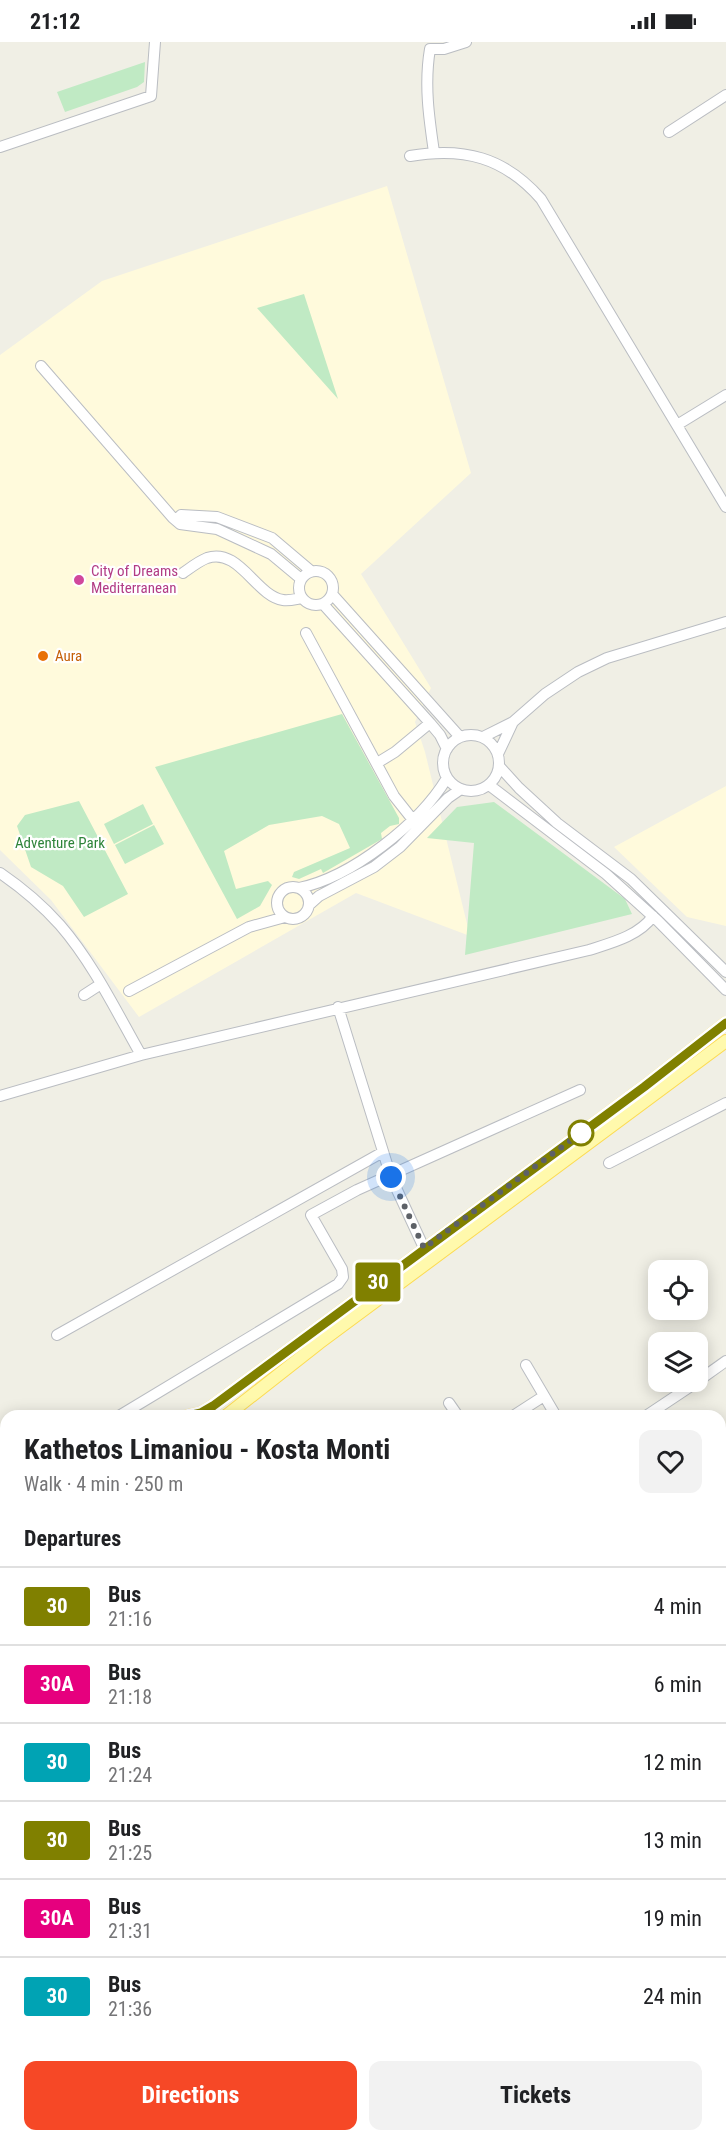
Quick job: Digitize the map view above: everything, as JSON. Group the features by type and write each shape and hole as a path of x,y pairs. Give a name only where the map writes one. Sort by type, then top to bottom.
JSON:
{"main road":[{"path":"206,1410 644,1087 726,1023"},
{"path":"234,1410 319,1343 726,1041"}],"street":[{"path":"0,147 151,96 155,42"},
{"path":"434,152 426,69 430,49 444,49 466,42"},
{"path":"669,132 726,94"},
{"path":"410,156 434,152 460,152 491,162 525,181 541,199 726,507"},
{"path":"40,366 180,524 217,529 272,554 301,579"},
{"path":"677,424 726,395"},
{"path":"177,519 181,515 217,517 272,538 311,571 323,572 329,577 333,585 332,594 323,604 309,604 302,598 299,589 301,579 311,571"},
{"path":"183,573 208,558 227,558 271,596 285,600 302,598"},
{"path":"332,594 460,737"},
{"path":"323,604 430,723 440,735 447,749"},
{"path":"483,737 513,722 578,672 607,658 726,622"},
{"path":"306,633 398,802 413,820"},
{"path":"513,722 498,760 495,777 489,784 478,790 461,789 447,778 443,766 447,749 460,737 471,735 483,737 492,744 498,760 519,788 558,823 631,879 726,972"},
{"path":"377,763 395,752 430,723"},
{"path":"129,991 249,927 266,915 286,889 314,885 360,861 393,839 413,820 447,778"},
{"path":"489,784 606,874 726,990"},
{"path":"249,927 285,917 301,918 309,905 319,896 374,867 400,847 448,798 461,789"},
{"path":"0,873 39,904 60,925 81,952 141,1055"},
{"path":"299,888 306,893 309,905"},
{"path":"277,903 279,911 285,917"},
{"path":"0,1096 141,1055 589,950 632,933 648,922 652,916"},
{"path":"84,995 101,984"},
{"path":"338,1007 391,1177 424,1248"},
{"path":"129,1410 338,1284 343,1277 342,1269 311,1215 357,1190 391,1177 580,1090"},
{"path":"609,1163 726,1103"},
{"path":"57,1335 383,1152"},
{"path":"708,1373 726,1361"},
{"path":"526,1365 552,1410"},
{"path":"655,1410 681,1392"},
{"path":"522,1410 544,1396"},
{"path":"449,1403 454,1410"}],"shaded area":[{"name":"City of Dreams Mediterranean","path":"387,186 471,473 361,574 431,688 415,722 425,752 470,936 356,893 139,1017 51,900 0,850 0,355 102,281"},
{"path":"726,786 726,926 687,917 614,847"}],"green space":[{"path":"145,62 144,82 137,87 65,112 57,92"},
{"path":"304,294 338,399 257,308"},
{"path":"342,714 399,818 399,824 390,826 381,833 382,839 323,873 321,869 299,879 292,877 294,872 350,848 339,824 322,816 269,825 224,851 236,889 268,881 272,885 260,906 237,919 155,767"},
{"name":"Adventure Park","path":"79,801 128,894 84,917 63,886 31,867 17,826 25,815"},
{"path":"494,802 625,899 632,914 465,955 474,843 427,838 457,807"},
{"path":"143,804 153,824 114,844 104,824"},
{"path":"154,825 164,844 125,864 115,845"}],"bus line":[{"name":"30","path":"206,1410 644,1087 726,1023"}],"place":[{"name":"City of Dreams Mediterranean","path":"79,580"},
{"name":"Aura","path":"43,656"}],"route":[{"path":"391,1177 424,1248 589,1127 581,1133"}]}
